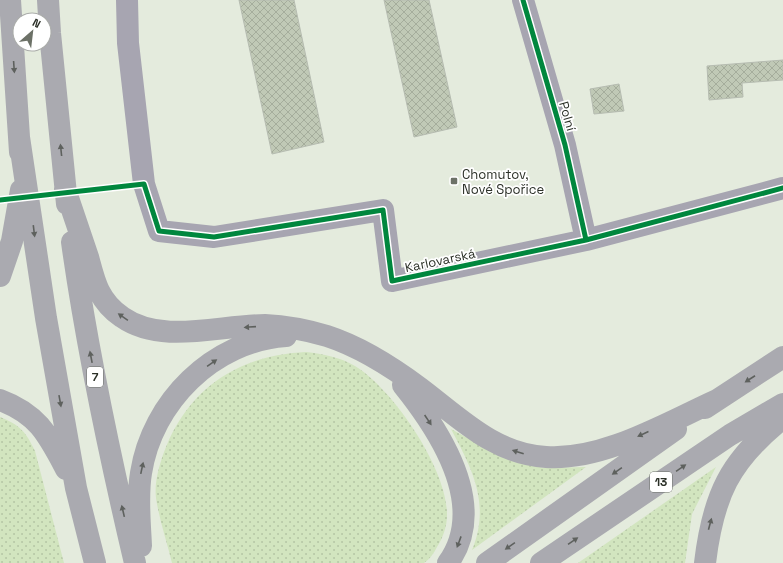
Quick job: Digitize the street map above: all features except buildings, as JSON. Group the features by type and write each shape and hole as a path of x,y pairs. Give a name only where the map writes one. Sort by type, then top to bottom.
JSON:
{"highway":[{"path":"0,276 12,241 18,215 21,176 10,0"},
{"name":"7","path":"48,0 65,189 82,311 115,478 135,563"},
{"path":"19,137 46,318 76,488 95,563"},
{"path":"65,189 98,290 112,309 134,324 162,333 266,326 301,329 329,337 364,351 421,389 488,440 506,448 528,455 564,457 583,456 604,450 717,400"},
{"path":"142,563 139,496 141,473 146,450 155,427 167,406 182,388 199,372 218,358 238,348 260,340 283,336 306,335 329,337"},
{"path":"364,351 400,382 416,402 433,427 458,480 464,501 465,517 462,533 456,549 448,563"},
{"path":"486,563 717,400 783,358"},
{"path":"0,400 27,413 48,434 76,488"},
{"name":"13","path":"541,563 730,435 783,404"},
{"path":"705,563 709,528 725,484 737,463 750,448 783,418"}],"street":[{"name":"Karlovarská","path":"127,0 128,43 144,184 159,231 214,237 382,210 392,281 586,240 783,188"},
{"name":"Polní","path":"523,0 565,145 586,240"}],"green space":[{"path":"306,352 331,356 355,366 370,377 386,393 416,432 438,476 445,497 447,515 446,523 443,536 435,551 424,563 172,563 156,498 157,479 166,447 189,407 204,391 221,378 240,367 282,354"},
{"path":"0,417 13,423 22,430 29,439 35,451 64,563 0,563"},
{"path":"451,429 504,458 544,468 586,467 472,550 480,517 479,502 472,473"},
{"path":"716,467 692,514 685,563 578,563"}],"cycle path":[{"path":"523,0 565,145 586,240"},
{"path":"0,200 144,184 159,231 214,237 383,210 392,281 586,240 783,188"}],"place":[{"name":"Chomutov, Nové Spořice","path":"454,181"}]}
